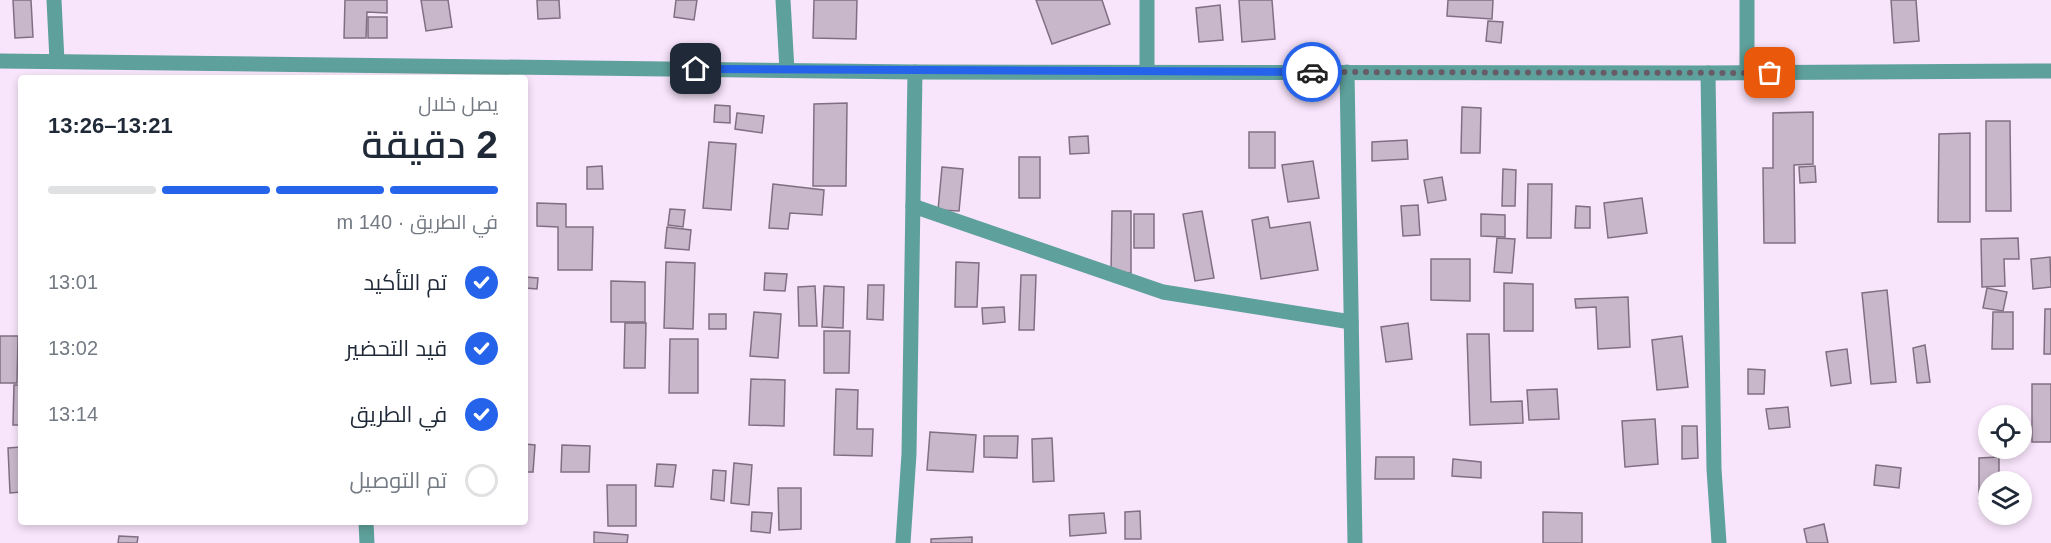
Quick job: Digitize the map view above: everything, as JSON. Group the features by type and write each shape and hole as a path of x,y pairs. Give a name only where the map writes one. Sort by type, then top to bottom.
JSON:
{"street":[{"path":"54,0 57,61"},
{"path":"783,0 787,70"},
{"path":"1147,0 1147,72"},
{"path":"1747,0 1747,73"},
{"path":"0,61 354,71 1708,73 2051,71"},
{"path":"903,543 909,454 915,72"},
{"path":"1347,72 1355,543"},
{"path":"1708,73 1714,469 1719,543"},
{"path":"913,206 1163,292 1351,322"},
{"path":"366,525 367,543"}],"building":[{"path":"13,0 31,0 33,37 15,38"},
{"path":"345,0 387,0 387,13 367,12 366,38 344,38"},
{"path":"421,0 448,0 452,27 426,31"},
{"path":"537,0 559,0 560,18 538,19"},
{"path":"676,0 697,0 694,20 674,17"},
{"path":"814,0 857,0 856,39 813,38"},
{"path":"1036,0 1102,0 1110,24 1052,44"},
{"path":"1239,0 1272,0 1275,39 1242,42"},
{"path":"1448,0 1493,0 1492,19 1447,16"},
{"path":"1891,0 1916,0 1919,41 1894,43"},
{"path":"1220,5 1223,40 1199,42 1196,8"},
{"path":"368,17 387,17 387,38 368,38"},
{"path":"1488,21 1503,22 1501,43 1486,41"},
{"path":"847,103 846,186 813,186 814,104"},
{"path":"715,105 730,106 730,123 714,122"},
{"path":"1462,107 1481,108 1480,153 1461,153"},
{"path":"1813,112 1813,164 1794,165 1795,243 1764,243 1763,168 1773,168 1773,113"},
{"path":"737,113 764,116 762,133 735,129"},
{"path":"1986,121 2010,121 2011,211 1986,211"},
{"path":"1249,132 1275,132 1275,168 1249,168"},
{"path":"1970,133 1970,222 1938,222 1939,134"},
{"path":"1088,136 1089,153 1070,154 1069,137"},
{"path":"1407,140 1408,159 1372,161 1372,142"},
{"path":"709,142 736,144 731,210 703,208"},
{"path":"1019,157 1040,157 1040,198 1019,198"},
{"path":"1313,161 1319,198 1288,202 1282,165"},
{"path":"602,166 603,189 587,189 587,167"},
{"path":"1815,166 1816,182 1800,183 1799,167"},
{"path":"942,167 963,169 959,211 938,210"},
{"path":"1503,169 1516,170 1515,206 1502,206"},
{"path":"1442,177 1446,200 1428,203 1424,180"},
{"path":"773,184 824,190 822,215 790,213 788,229 769,228"},
{"path":"1528,184 1552,184 1551,238 1527,238"},
{"path":"1642,198 1647,233 1608,238 1604,203"},
{"path":"537,203 566,204 566,227 593,227 592,270 558,270 558,227 537,226"},
{"path":"1418,205 1420,235 1403,236 1401,206"},
{"path":"1576,206 1590,207 1590,228 1575,228"},
{"path":"670,209 685,210 683,227 668,225"},
{"path":"1112,211 1131,211 1131,273 1111,273"},
{"path":"1202,211 1214,278 1195,281 1183,214"},
{"path":"1134,214 1154,214 1154,248 1134,248"},
{"path":"1481,214 1505,215 1505,237 1481,236"},
{"path":"1268,217 1270,228 1310,222 1318,270 1261,279 1252,220"},
{"path":"667,227 691,230 689,250 665,248"},
{"path":"1497,238 1515,239 1512,273 1494,272"},
{"path":"2018,238 2019,259 2004,259 2005,286 1982,287 1981,239"},
{"path":"2050,257 2051,287 2033,289 2031,259"},
{"path":"1431,259 1470,259 1470,301 1431,300"},
{"path":"666,262 695,263 693,329 664,328"},
{"path":"956,262 979,263 977,307 955,307"},
{"path":"765,273 787,274 785,291 764,290"},
{"path":"1021,275 1036,275 1034,330 1019,330"},
{"path":"528,277 538,278 537,289 528,288"},
{"path":"611,281 645,282 645,322 611,322"},
{"path":"1504,283 1533,284 1533,331 1504,331"},
{"path":"868,285 884,285 883,320 867,319"},
{"path":"815,286 817,326 799,326 798,287"},
{"path":"824,286 844,287 843,328 822,327"},
{"path":"1987,288 2007,292 2003,311 1983,308"},
{"path":"1887,290 1896,382 1871,384 1862,293"},
{"path":"1628,297 1630,347 1598,349 1596,307 1576,308 1575,299"},
{"path":"1004,307 1005,322 983,324 982,308"},
{"path":"2045,309 2051,309 2051,354 2044,354"},
{"path":"754,312 781,314 778,358 750,356"},
{"path":"1993,312 2013,312 2013,349 1992,349"},
{"path":"709,314 726,314 726,329 709,329"},
{"path":"625,323 646,323 645,368 624,368"},
{"path":"1408,323 1412,359 1386,362 1381,327"},
{"path":"824,331 850,331 849,373 824,373"},
{"path":"1467,334 1489,334 1491,402 1522,401 1523,423 1470,425"},
{"path":"0,336 18,336 17,383 0,383"},
{"path":"1682,336 1688,387 1657,390 1652,340"},
{"path":"670,339 698,339 698,393 669,393"},
{"path":"1925,345 1930,382 1917,383 1913,348"},
{"path":"1847,349 1851,383 1831,386 1826,352"},
{"path":"1748,369 1765,370 1764,394 1748,394"},
{"path":"751,379 785,380 784,426 749,425"},
{"path":"2032,384 2051,384 2051,442 2032,442"},
{"path":"14,385 18,385 18,425 13,425"},
{"path":"836,389 858,390 857,429 873,429 872,456 834,455"},
{"path":"1557,389 1559,419 1529,420 1527,390"},
{"path":"1788,407 1790,427 1769,429 1766,409"},
{"path":"1655,419 1658,464 1625,467 1622,421"},
{"path":"1682,426 1697,426 1698,458 1682,459"},
{"path":"930,432 976,435 973,472 927,470"},
{"path":"984,436 1018,436 1017,458 984,457"},
{"path":"1052,438 1054,481 1033,482 1032,439"},
{"path":"528,444 535,445 533,472 528,472"},
{"path":"562,445 590,446 589,472 561,472"},
{"path":"18,447 18,492 10,493 8,448"},
{"path":"1376,457 1414,457 1414,479 1375,479"},
{"path":"1453,459 1481,462 1481,478 1452,476"},
{"path":"1979,459 1999,459 1999,471 1979,471"},
{"path":"734,463 752,465 749,505 731,503"},
{"path":"657,464 676,465 673,487 655,486"},
{"path":"1876,465 1901,468 1899,488 1874,485"},
{"path":"713,470 726,471 724,501 711,499"},
{"path":"607,485 636,485 636,526 608,526"},
{"path":"778,488 801,488 801,529 779,530"},
{"path":"1140,511 1141,539 1125,539 1125,512"},
{"path":"752,512 772,513 770,533 751,531"},
{"path":"1543,512 1582,513 1582,543 1543,543"},
{"path":"1104,513 1106,533 1070,536 1069,515"},
{"path":"1824,524 1828,543 1807,543 1804,529"},
{"path":"594,532 628,535 627,543 594,543"},
{"path":"119,536 138,537 137,543 118,543"},
{"path":"972,537 972,543 931,543 931,539"}],"way so far":[{"path":"1312,72 1770,73"}],"route":[{"path":"696,69 915,72 1312,72"}]}
